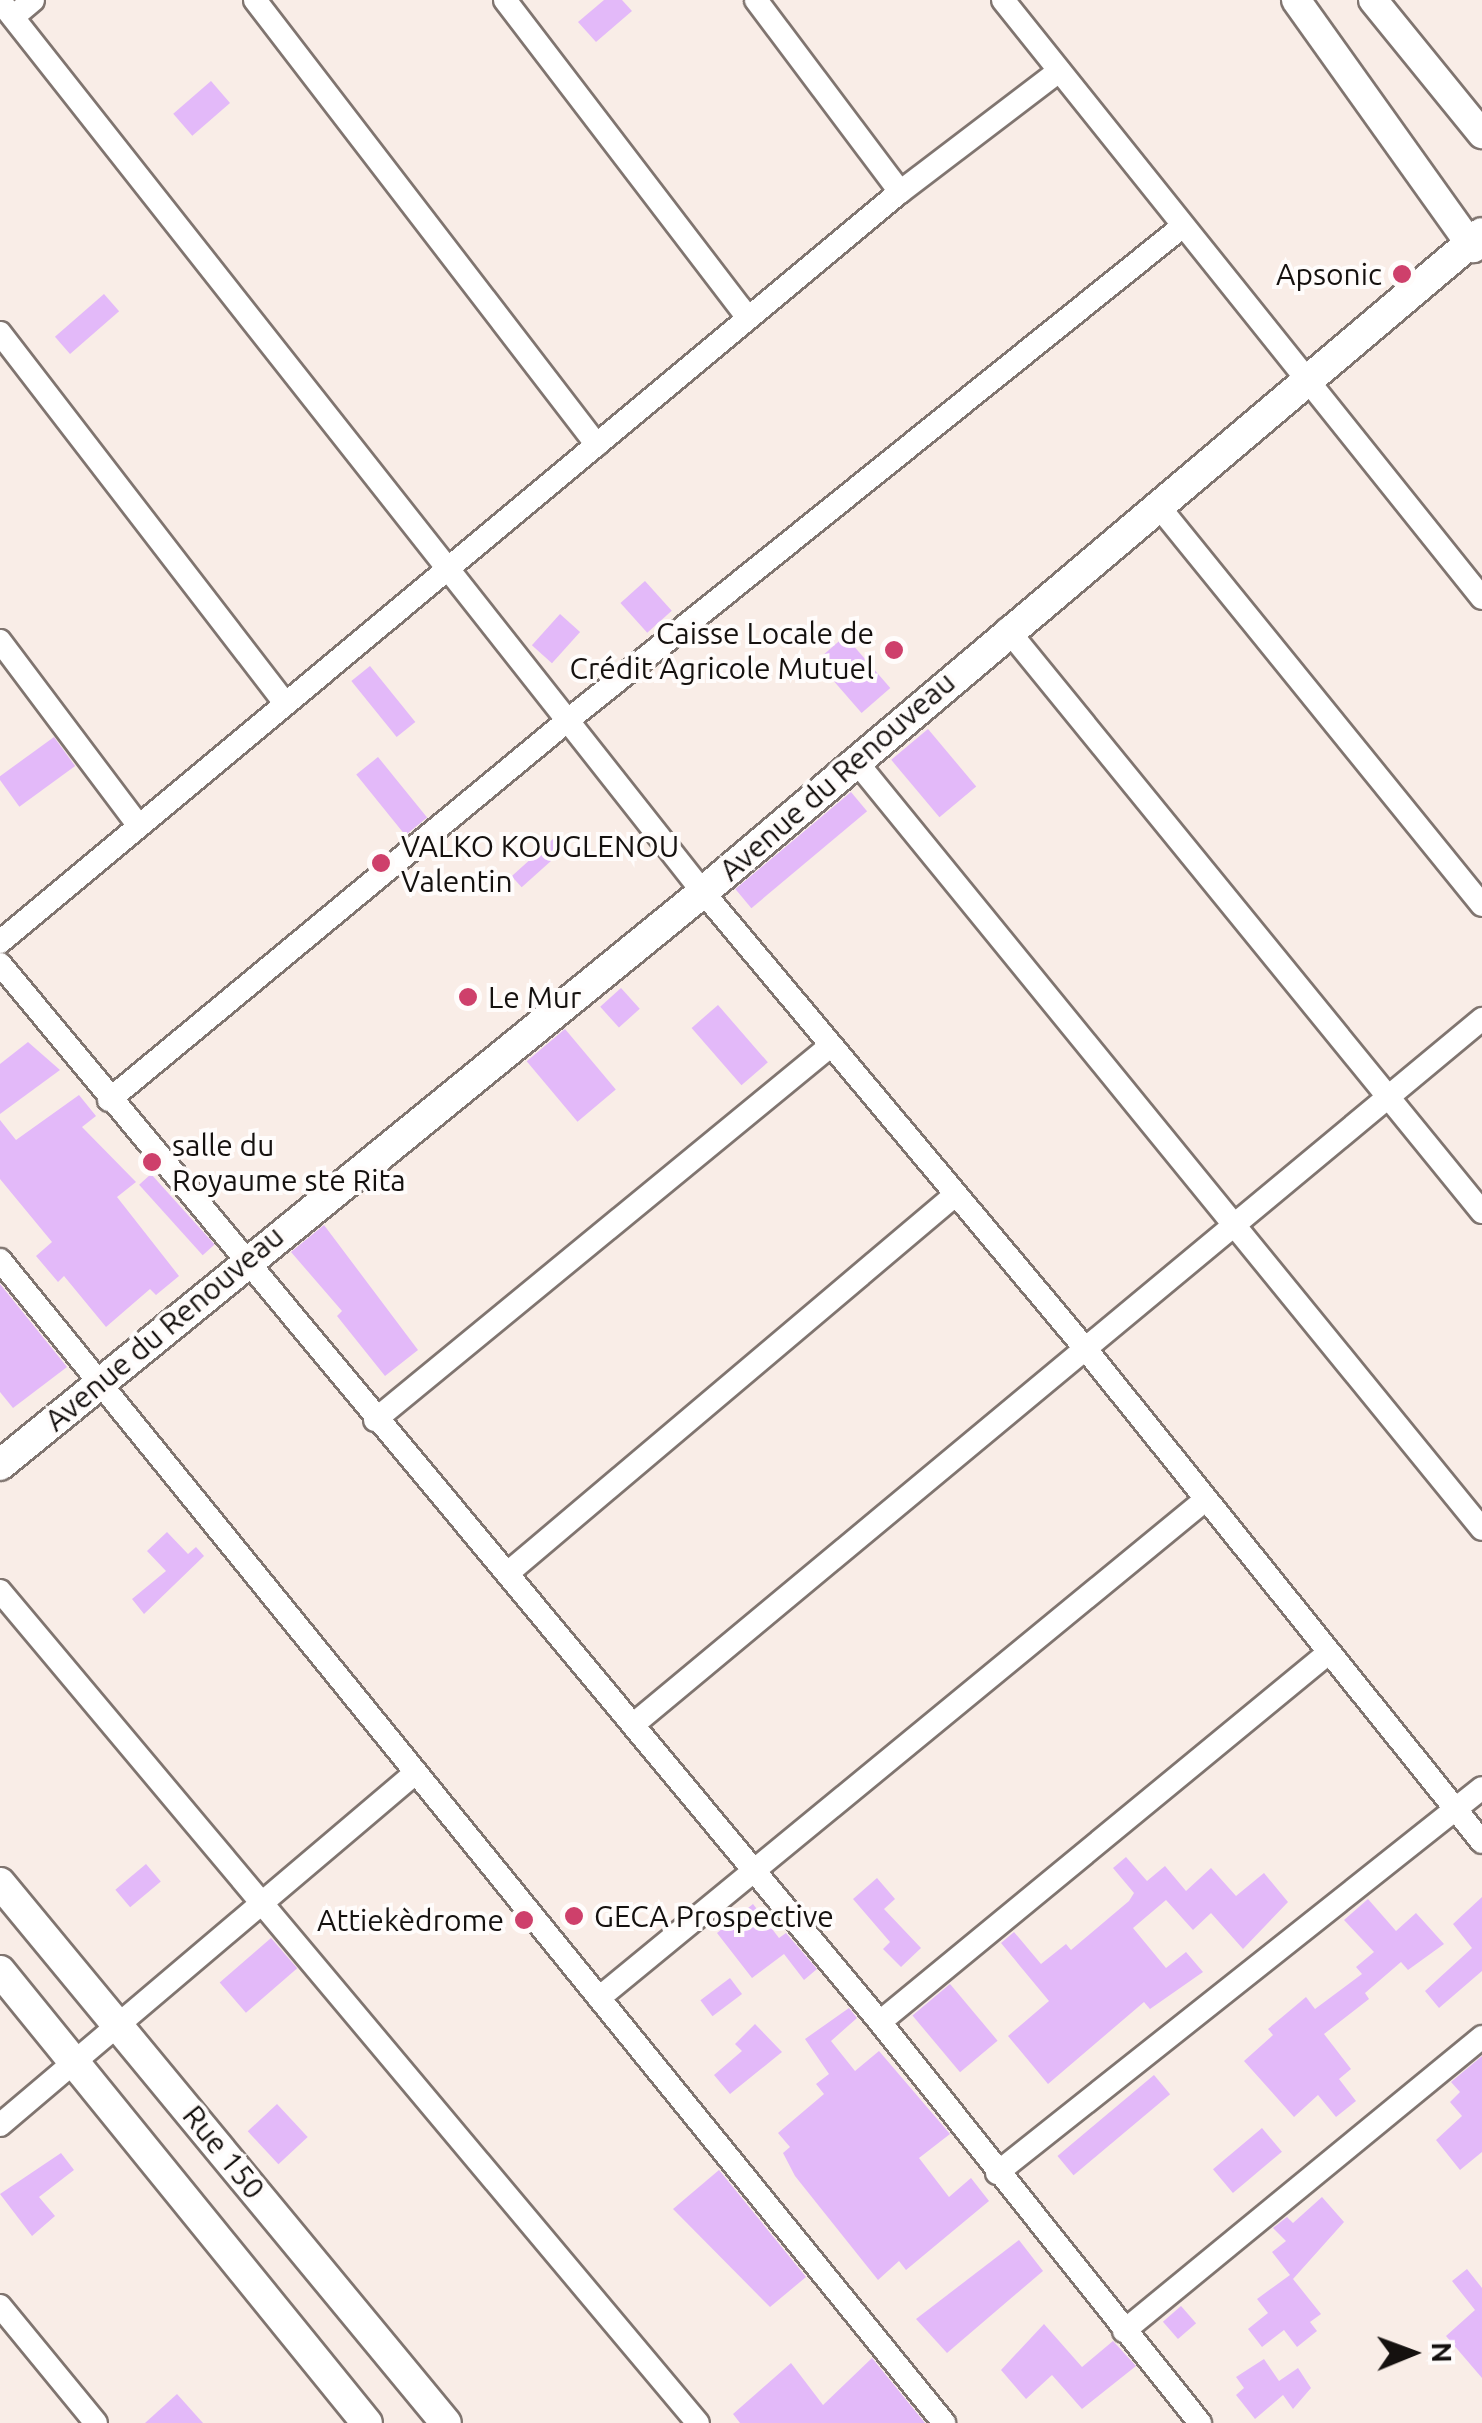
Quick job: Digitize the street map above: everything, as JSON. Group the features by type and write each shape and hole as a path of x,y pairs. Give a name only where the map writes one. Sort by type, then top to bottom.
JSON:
{"main road":[{"name":"Avenue du Renouveau","path":"0,1465 243,1261 703,892 1007,629 1479,247"},
{"name":"Rue 150","path":"0,1883 446,2423"},
{"name":"Rue 150","path":"0,1971 367,2423"}],"street":[{"path":"32,0 6,9 447,573 829,1047 1084,1346 1327,1654 1482,1842"},
{"path":"255,0 597,445"},
{"path":"505,0 748,318"},
{"path":"756,0 900,192"},
{"path":"1004,0 1307,386 1482,598"},
{"path":"1296,0 1479,247"},
{"path":"1373,0 1482,134"},
{"path":"0,942 900,192 1059,71"},
{"path":"109,1100 567,720 1184,226"},
{"path":"0,333 284,702"},
{"path":"1160,508 1482,905"},
{"path":"1007,629 1482,1212"},
{"path":"0,641 139,826"},
{"path":"854,760 1482,1529"},
{"path":"0,964 109,1100 508,1572 880,2022 1200,2423"},
{"path":"634,1724 1482,1019"},
{"path":"376,1420 829,1047"},
{"path":"508,1572 954,1196"},
{"path":"0,1260 413,1775 944,2423"},
{"path":"599,1998 756,1874 1205,1500"},
{"path":"0,1591 698,2423"},
{"path":"880,2022 1327,1654"},
{"path":"0,2125 413,1775"},
{"path":"997,2172 1482,1788"},
{"path":"1124,2331 1482,2037"},
{"path":"0,2306 96,2423"}],"building":[{"path":"604,0 622,0 632,11 596,42 578,22"},
{"path":"211,81 230,103 192,136 173,114"},
{"path":"104,294 119,311 70,354 55,337"},
{"path":"645,581 672,611 647,633 620,603"},
{"path":"560,614 580,632 552,663 532,645"},
{"path":"845,636 890,688 862,713 816,661"},
{"path":"370,666 415,722 397,737 351,681"},
{"path":"928,729 976,786 939,817 891,760"},
{"path":"54,737 75,766 19,807 0,776"},
{"path":"378,757 427,818 405,835 356,775"},
{"path":"851,792 867,811 751,908 735,889"},
{"path":"554,838 564,849 522,887 512,876"},
{"path":"621,988 640,1009 619,1028 600,1007"},
{"path":"718,1005 768,1062 741,1085 692,1028"},
{"path":"565,1029 616,1090 577,1122 527,1061"},
{"path":"28,1042 60,1070 0,1114 0,1064"},
{"path":"79,1095 96,1116 82,1127 136,1182 117,1197 179,1276 156,1295 150,1289 106,1327 64,1276 58,1282 36,1256 52,1242 0,1179 0,1120 16,1140"},
{"path":"151,1174 215,1245 203,1255 139,1185"},
{"path":"324,1225 418,1350 385,1376 337,1316 342,1311 291,1252"},
{"path":"0,1284 67,1367 13,1408 0,1392"},
{"path":"167,1532 188,1554 196,1547 204,1556 144,1614 132,1599 166,1571 147,1551"},
{"path":"1126,1857 1147,1881 1165,1866 1186,1891 1211,1868 1236,1896 1264,1873 1288,1902 1243,1949 1211,1913 1193,1930 1166,1900 1133,1928 1166,1968 1186,1952 1203,1972 1150,2009 1144,2002 1048,2084 1008,2036 1049,2001 1001,1943 1014,1932 1041,1964 1066,1944 1071,1950 1134,1893 1113,1868"},
{"path":"146,1864 161,1882 130,1907 115,1890"},
{"path":"877,1878 895,1899 884,1909 921,1948 901,1967 883,1949 890,1942 853,1899"},
{"path":"1482,1897 1482,1971 1439,2008 1425,1991 1472,1948 1453,1924"},
{"path":"1368,1899 1396,1931 1416,1913 1444,1944 1408,1970 1401,1962 1365,1993 1369,1999 1324,2034 1351,2069 1339,2079 1356,2101 1336,2117 1318,2095 1294,2117 1244,2061 1273,2035 1268,2029 1306,1997 1315,2009 1362,1974 1356,1967 1374,1952 1344,1920"},
{"path":"753,1904 779,1938 786,1933 817,1969 804,1980 784,1954 752,1978 717,1933"},
{"path":"271,1938 297,1968 246,2013 220,1983"},
{"path":"730,1978 742,1994 712,2016 700,2000"},
{"path":"950,1984 998,2041 960,2072 912,2015"},
{"path":"849,2008 857,2018 831,2041 855,2071 879,2051 950,2134 919,2158 949,2197 971,2178 989,2201 906,2270 899,2261 878,2280 795,2176 783,2153 790,2147 778,2133 824,2094 816,2084 829,2074 805,2039"},
{"path":"755,2024 782,2052 730,2094 714,2075 742,2051 735,2044"},
{"path":"1482,2056 1482,2152 1460,2170 1436,2140 1462,2116 1450,2102 1460,2092 1451,2082"},
{"path":"1154,2075 1170,2094 1074,2175 1057,2156"},
{"path":"277,2104 308,2137 278,2164 248,2131"},
{"path":"1262,2128 1282,2152 1233,2193 1213,2169"},
{"path":"61,2153 74,2170 39,2197 55,2216 32,2236 0,2194"},
{"path":"719,2170 806,2277 770,2307 673,2209"},
{"path":"1322,2197 1344,2222 1293,2279 1321,2314 1310,2322 1317,2331 1297,2347 1284,2330 1262,2347 1248,2329 1268,2313 1257,2299 1290,2275 1272,2252 1286,2241 1273,2228 1287,2217 1293,2223"},
{"path":"1019,2240 1043,2271 947,2353 916,2319"},
{"path":"1467,2269 1482,2288 1482,2378 1446,2336 1475,2310 1452,2281"},
{"path":"1181,2306 1196,2323 1178,2339 1163,2322"},
{"path":"1044,2324 1082,2367 1113,2341 1136,2366 1082,2409 1052,2375 1026,2399 1001,2370"},
{"path":"872,2358 925,2423 740,2423 733,2414 791,2363 823,2405"},
{"path":"1264,2359 1279,2381 1298,2368 1311,2388 1293,2409 1283,2395 1255,2419 1236,2395 1244,2388 1236,2377"},
{"path":"177,2394 203,2423 145,2423"}],"place":[{"name":"Apsonic","path":"1402,274"},
{"name":"Caisse Locale de Crédit Agricole Mutuel","path":"894,650"},
{"name":"VALKO KOUGLENOU Valentin","path":"381,863"},
{"name":"Le Mur","path":"468,997"},
{"name":"salle du Royaume ste Rita","path":"152,1162"},
{"name":"GECA Prospective","path":"574,1916"},
{"name":"Attiekèdrome","path":"524,1920"}]}
